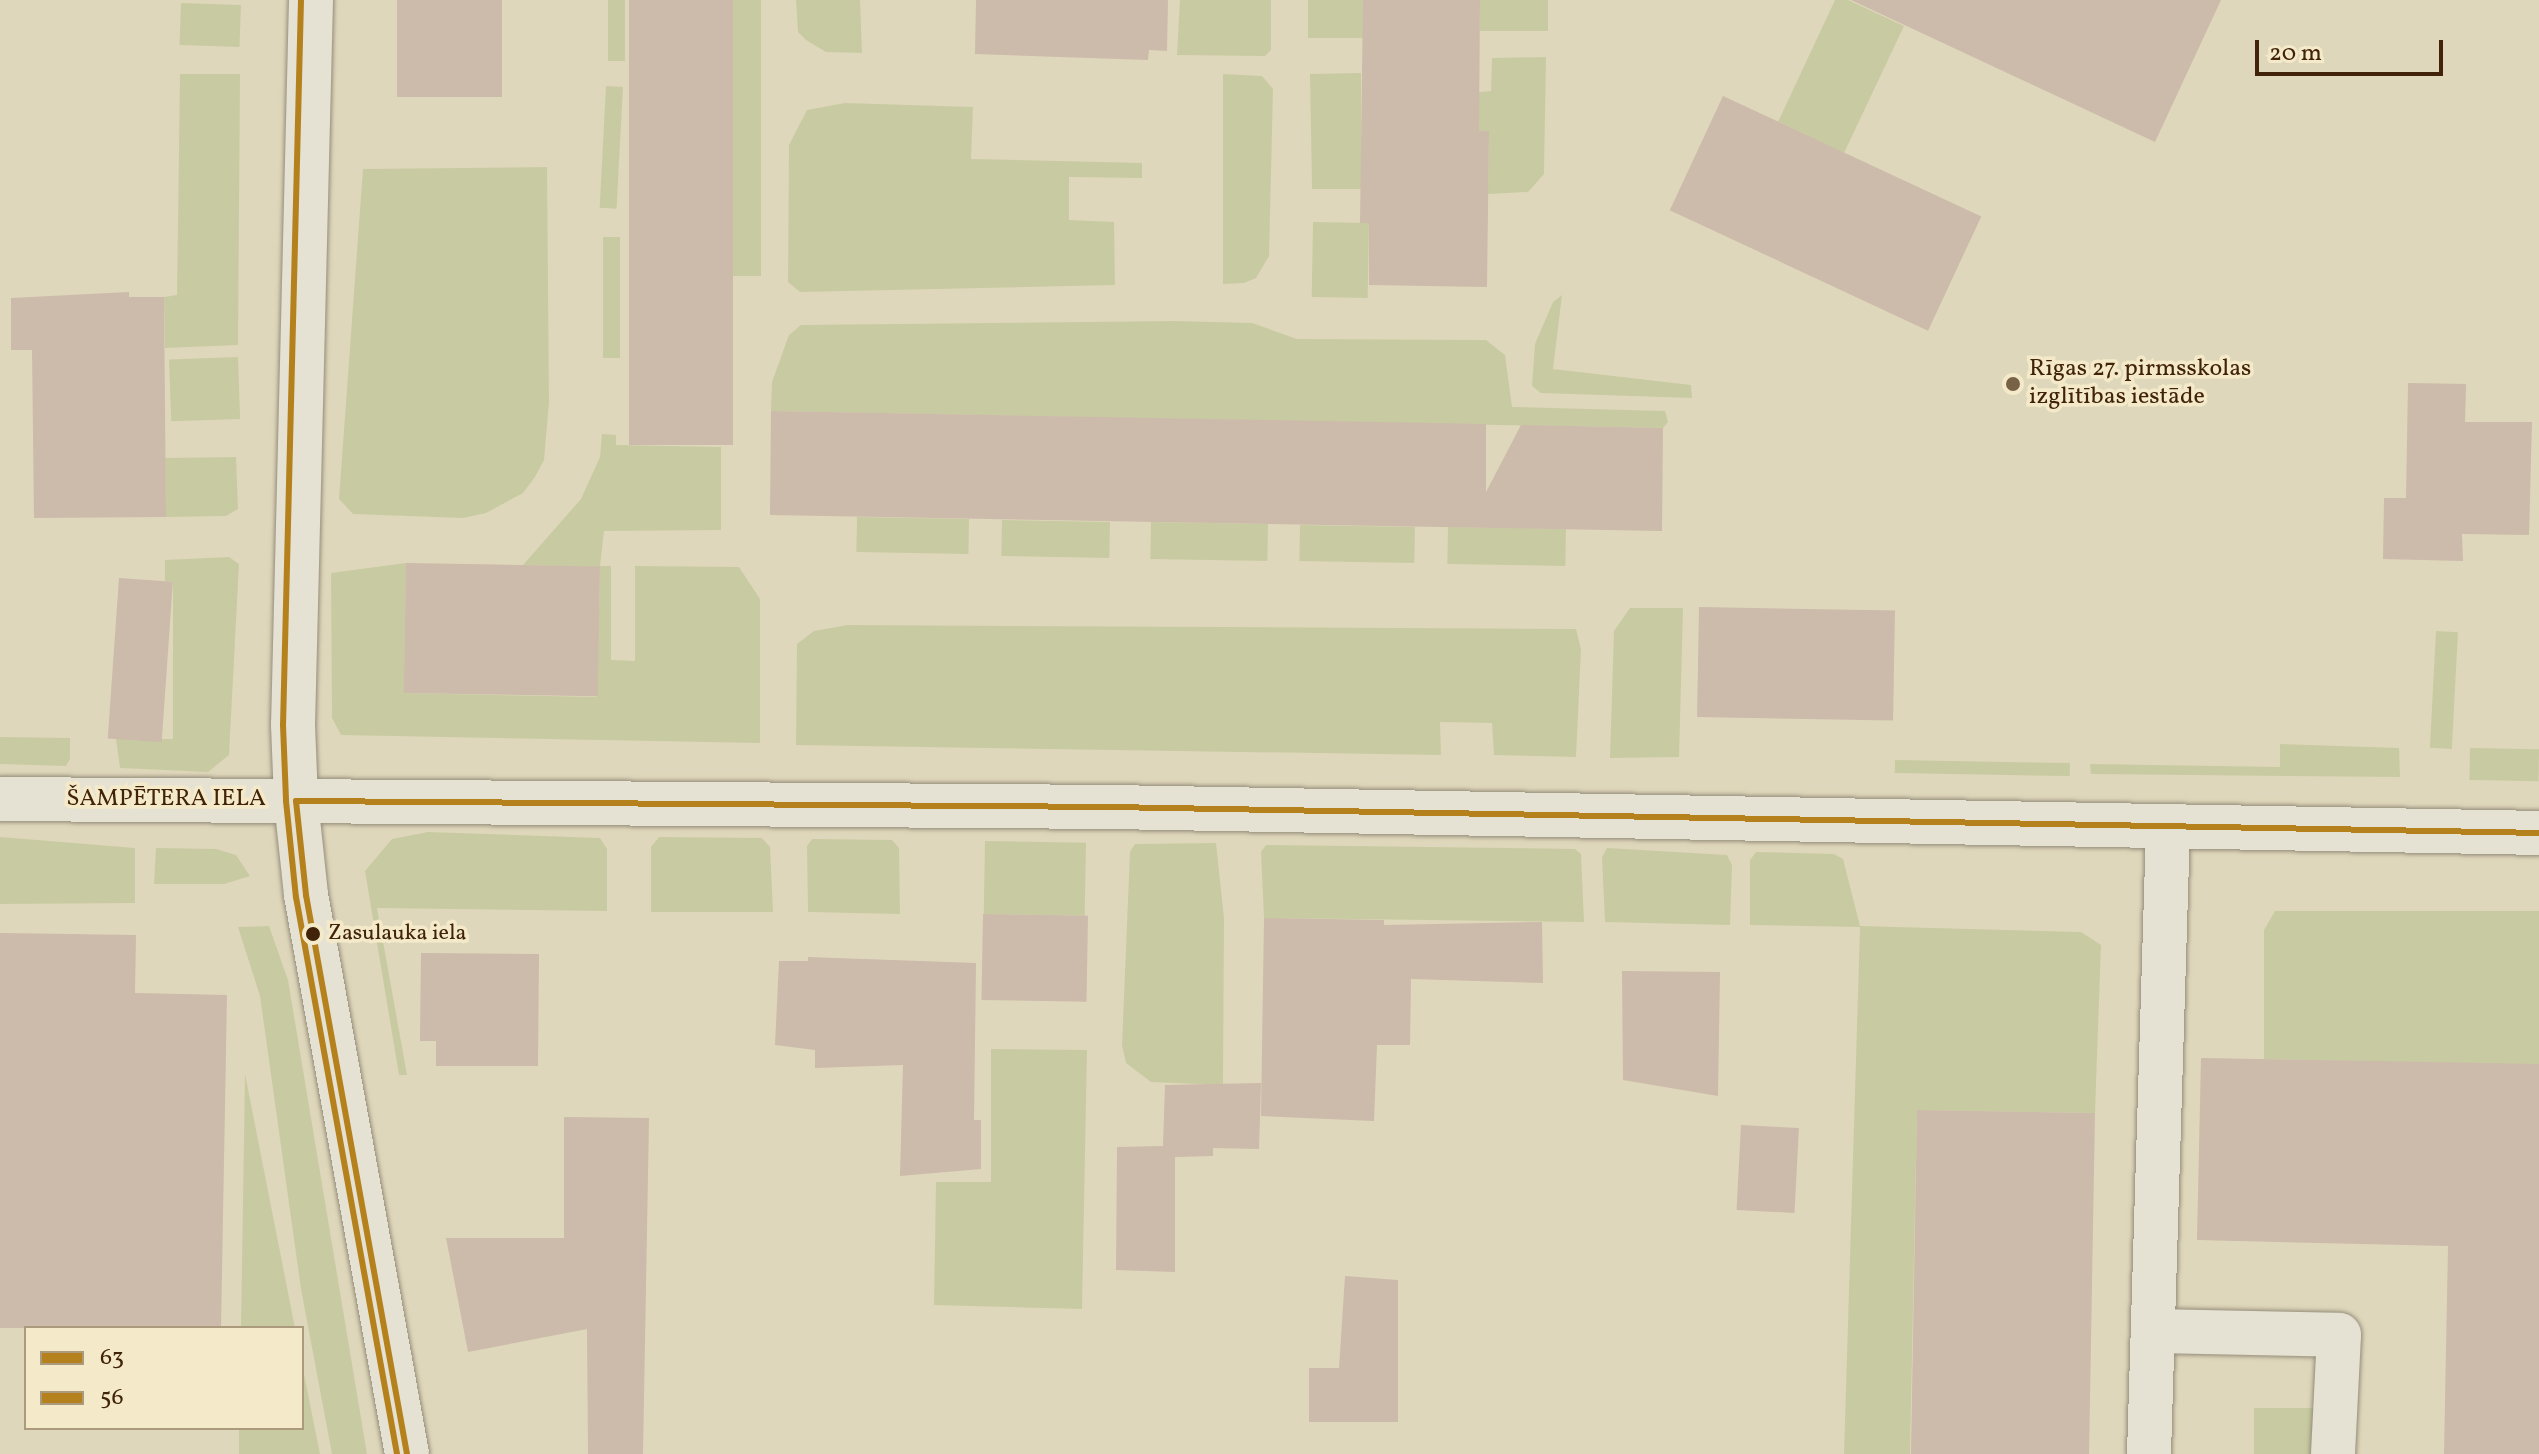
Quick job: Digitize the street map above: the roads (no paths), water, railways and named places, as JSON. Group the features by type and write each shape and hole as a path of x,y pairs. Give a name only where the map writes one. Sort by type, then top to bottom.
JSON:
{"street":[{"path":"311,0 293,725 296,801 306,895 407,1454"},
{"name":"ŠAMPĒTERA IELA","path":"0,799 1126,807 2539,833"},
{"path":"2149,1454 2168,828"},
{"path":"2153,1331 2339,1335 2333,1454"}],"place":[{"name":"Rīgas 27. pirmsskolas izglītības iestāde","path":"2013,384"},
{"name":"Zasulauka iela","path":"313,934"}]}
